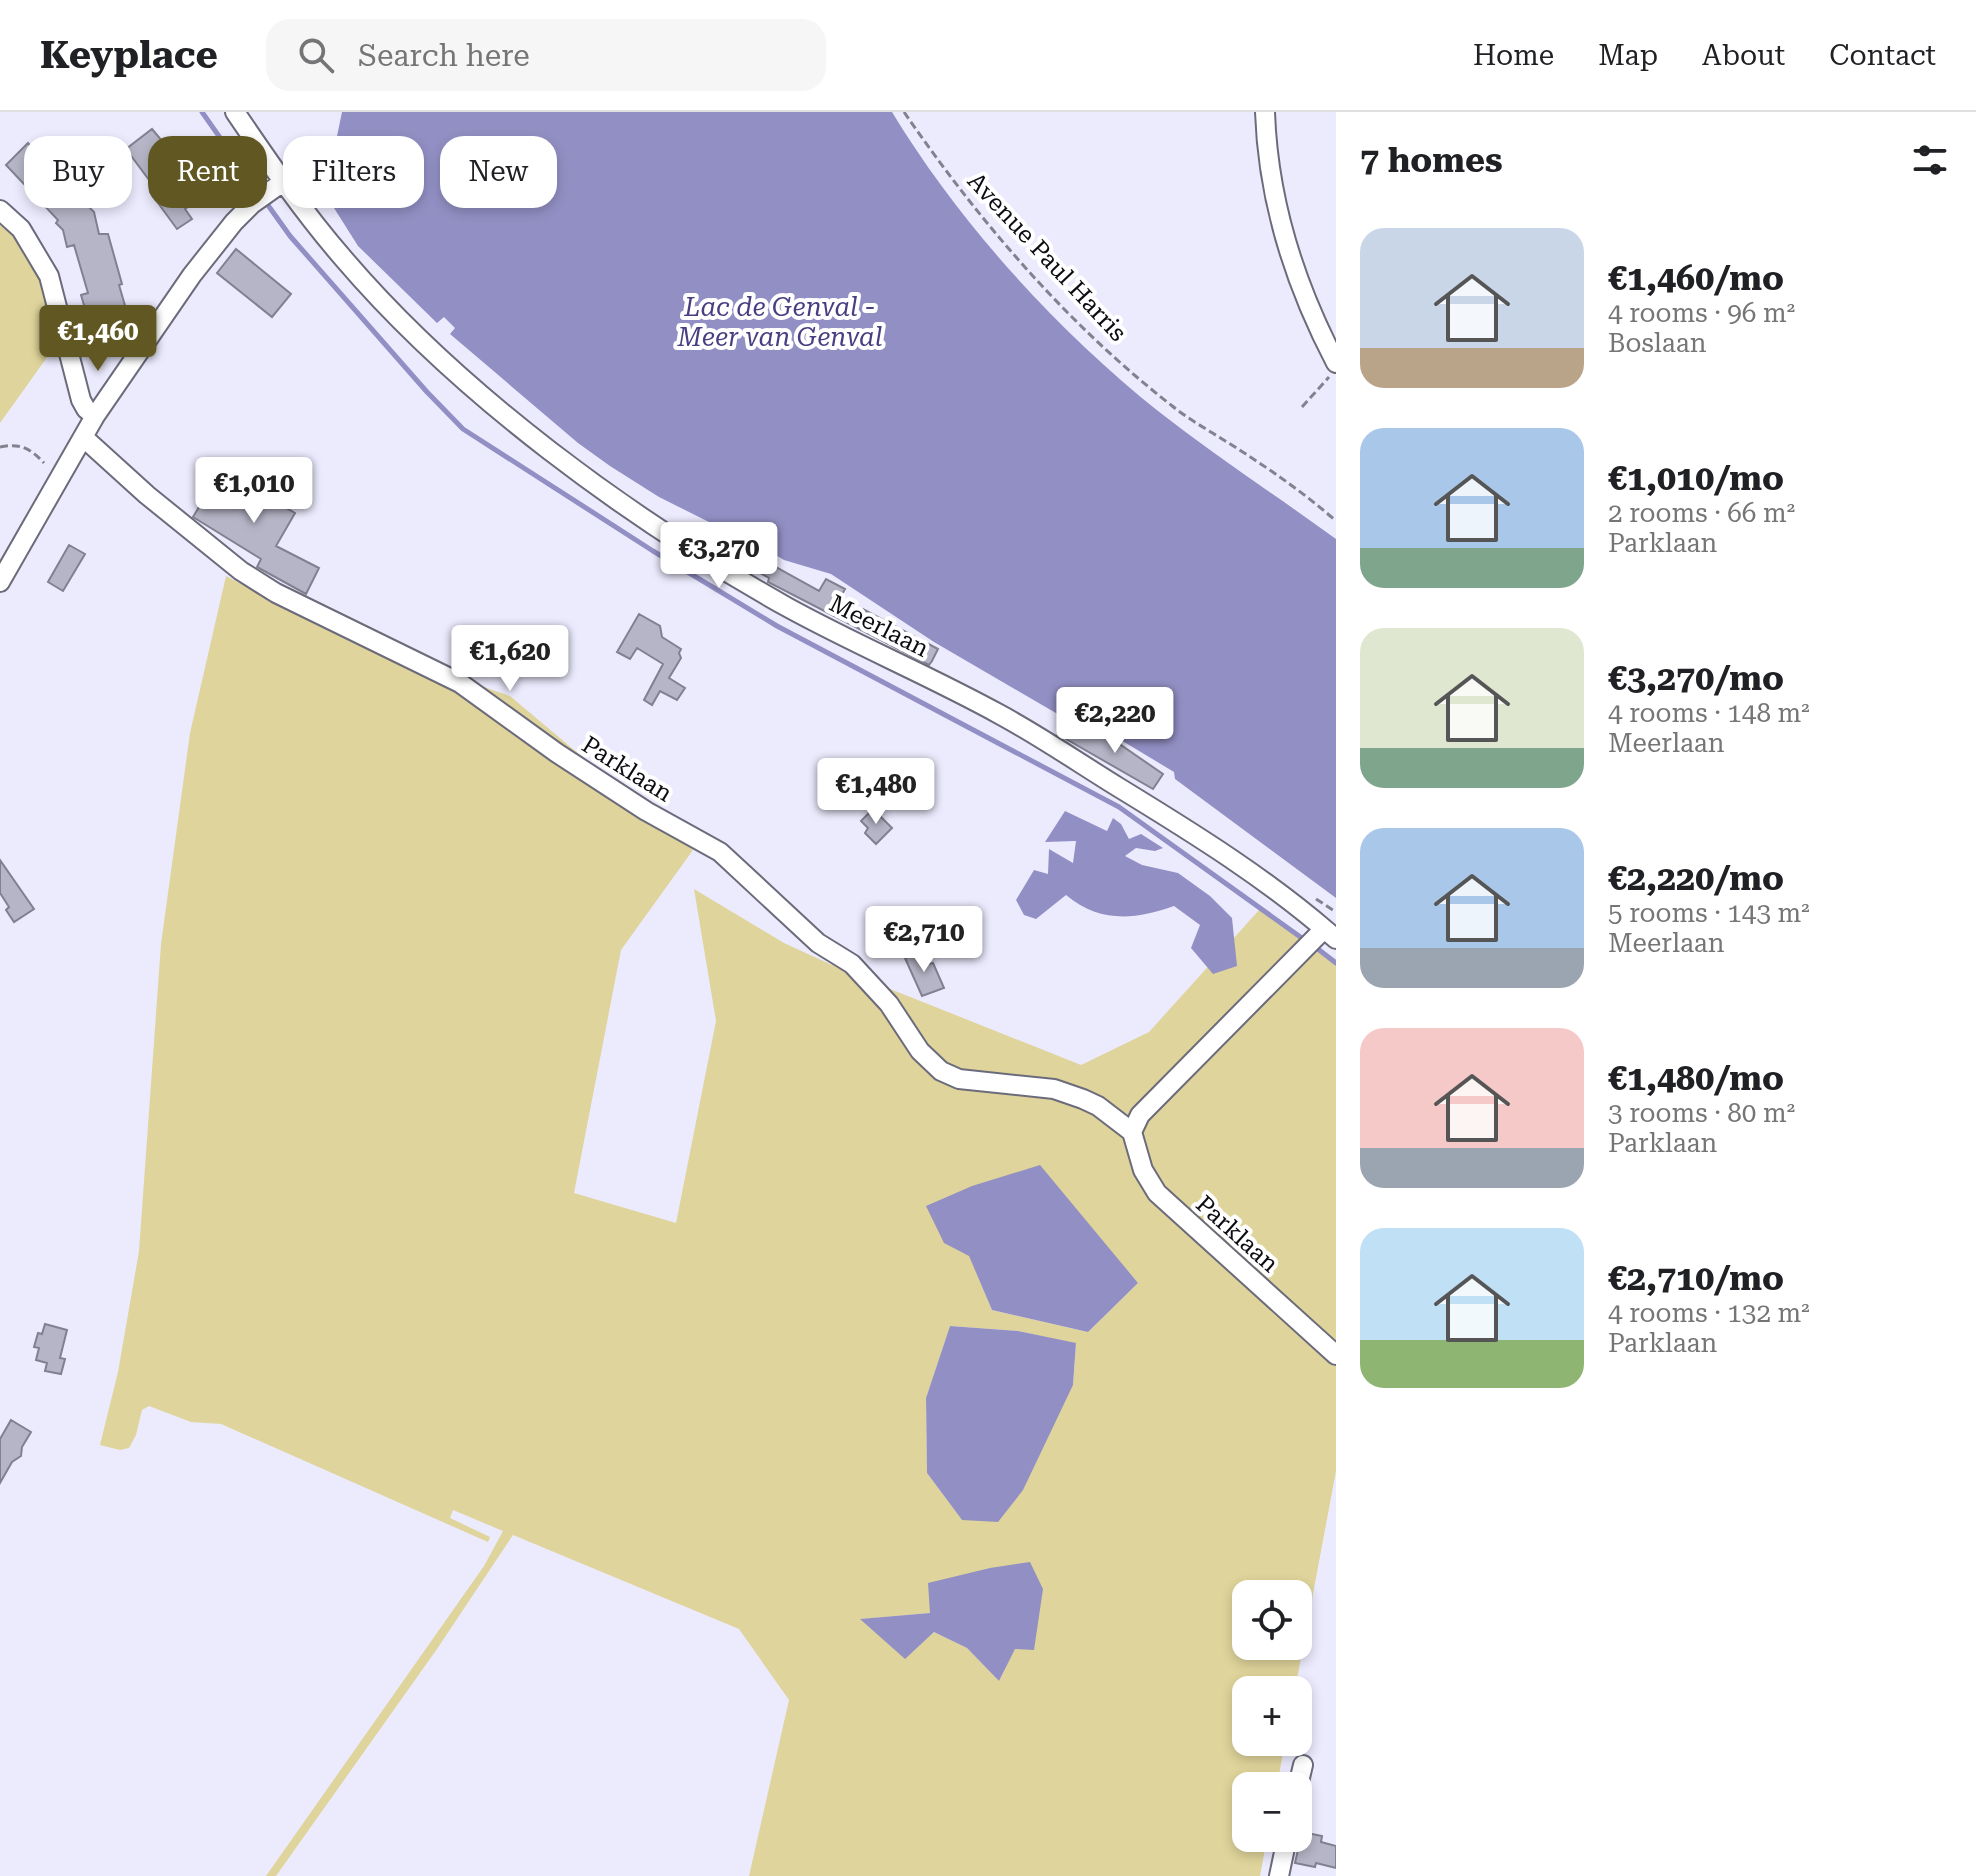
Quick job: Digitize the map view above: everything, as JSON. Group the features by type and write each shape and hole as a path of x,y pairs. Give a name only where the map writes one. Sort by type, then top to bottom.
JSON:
{"street":[{"name":"Meerlaan","path":"235,112 276,187 412,332 481,394 576,469 690,548 788,607 1000,714 1224,852 1269,883 1321,938"},
{"path":"1265,112 1270,172 1278,215 1312,318 1336,363"},
{"path":"0,582 95,416 192,275 234,222 276,187"},
{"path":"0,210 21,229 49,276 81,400 95,416"},
{"name":"Parklaan","path":"83,437 147,495 241,571 276,593 460,683 557,753 646,811 720,852 818,943 852,964 889,1004 920,1051 941,1071 959,1079 1054,1089 1098,1106 1132,1132 1143,1170 1157,1193 1336,1355"},
{"path":"1132,1132 1140,1115 1321,938"},
{"path":"1301,1772 1303,1765"},
{"path":"1279,1876 1284,1852"}],"path":[{"name":"Avenue Paul Harris","path":"904,112 949,177 1005,245 1118,361 1173,407 1276,474 1336,521"},
{"path":"1302,407 1336,370"},
{"path":"0,447 16,444 31,450 44,463"}],"shaded area":[{"path":"0,209 45,281 53,349 0,423"},
{"path":"226,576 350,641 510,696 693,850 621,950 574,1193 676,1223 716,1021 694,889 784,943 845,971 1081,1065 1149,1032 1260,909 1336,962 1336,1471 1312,1599 1312,1580 1232,1580 1232,1660 1301,1660 1298,1676 1232,1676 1232,1756 1282,1756 1280,1772 1232,1772 1232,1852 1264,1852 1260,1876 749,1876 789,1700 739,1629 513,1535 437,1649 276,1876 266,1876 484,1566 503,1531 453,1510 450,1518 490,1537 488,1542 221,1424 191,1422 149,1406 142,1410 136,1435 129,1448 120,1450 100,1445 118,1372 139,1251 161,944 190,733","holes":["1091,1229 1138,1283 1088,1332 992,1310 969,1255","950,1326 1018,1331 1076,1344 1073,1385 962,1520 927,1473 926,1398","930,1613 1015,1648 999,1681 967,1648 934,1632 905,1658 862,1619"]}],"water":[{"name":"Lac de Genval - Meer van Genval","path":"342,112 892,112 919,154 979,234 1012,273 1083,345 1180,428 1336,539 1336,898 1175,779 1174,772 1076,713 1071,718 1061,716 934,642 831,574 784,560 744,536 741,538 659,497 578,443 450,334 455,328 444,317 437,323 358,246 334,208 424,208 424,136 337,136"},
{"path":"1065,811 1107,831 1113,818 1121,824 1129,839 1141,834 1163,848 1155,851 1136,848 1125,856 1142,865 1178,873 1210,896 1232,918 1237,966 1213,974 1191,948 1200,925 1174,906 1145,914 1118,916 1091,910 1066,895 1036,919 1024,915 1016,900 1034,870 1048,874 1049,849 1073,863 1076,841 1045,842"},
{"path":"1040,1165 1138,1283 1088,1332 992,1310 969,1256 944,1243 926,1206 972,1186"},
{"path":"950,1326 1018,1331 1076,1343 1073,1385 1023,1490 998,1522 962,1520 927,1473 926,1398"},
{"path":"1030,1562 1043,1589 1034,1650 1015,1649 999,1681 967,1648 934,1632 905,1659 860,1619 930,1613 928,1583"}],"building":[{"path":"152,129 158,136 148,136 148,179 132,157 132,144"},
{"path":"24,147 24,184 6,165"},
{"path":"47,208 90,208 94,212 99,234 108,234 126,309 122,310 124,318 108,322 110,331 93,336 81,295 88,293 74,245 67,247 63,230 56,223 58,220"},
{"path":"162,208 186,208 192,219 177,229"},
{"path":"236,249 291,294 272,317 217,273"},
{"path":"226,462 262,484 257,491 295,513 276,546 319,568 306,594 257,567 261,559 193,517"},
{"path":"736,542 775,561 772,565 819,591 826,579 845,589 839,600 861,612 863,609 938,649 932,661 929,665 768,582 769,578 728,555"},
{"path":"69,545 85,554 63,591 48,582"},
{"path":"639,614 660,626 662,637 681,649 681,658 669,678 685,688 677,700 660,691 652,705 644,700 663,664 637,648 630,659 617,652"},
{"path":"1075,723 1100,736 1102,732 1163,774 1153,789 1066,739"},
{"path":"873,809 892,828 876,844 865,833 868,828 861,821"},
{"path":"0,860 34,909 14,922 0,893"},
{"path":"924,952 929,964 933,963 944,988 922,996 905,958"},
{"path":"45,1324 67,1330 60,1358 65,1359 61,1374 45,1371 47,1363 36,1360 39,1348 34,1347 38,1333 42,1334"},
{"path":"11,1420 31,1432 22,1447 21,1456 12,1462 0,1483 0,1439"},
{"path":"1312,1834 1322,1836 1321,1842 1336,1846 1336,1868 1316,1863 1315,1867 1295,1863 1297,1852 1312,1852"}],"waterway":[{"path":"202,112 219,136"},
{"path":"267,204 290,236 463,429 777,626 1119,807 1306,941"},
{"path":"1314,946 1336,963"}]}
